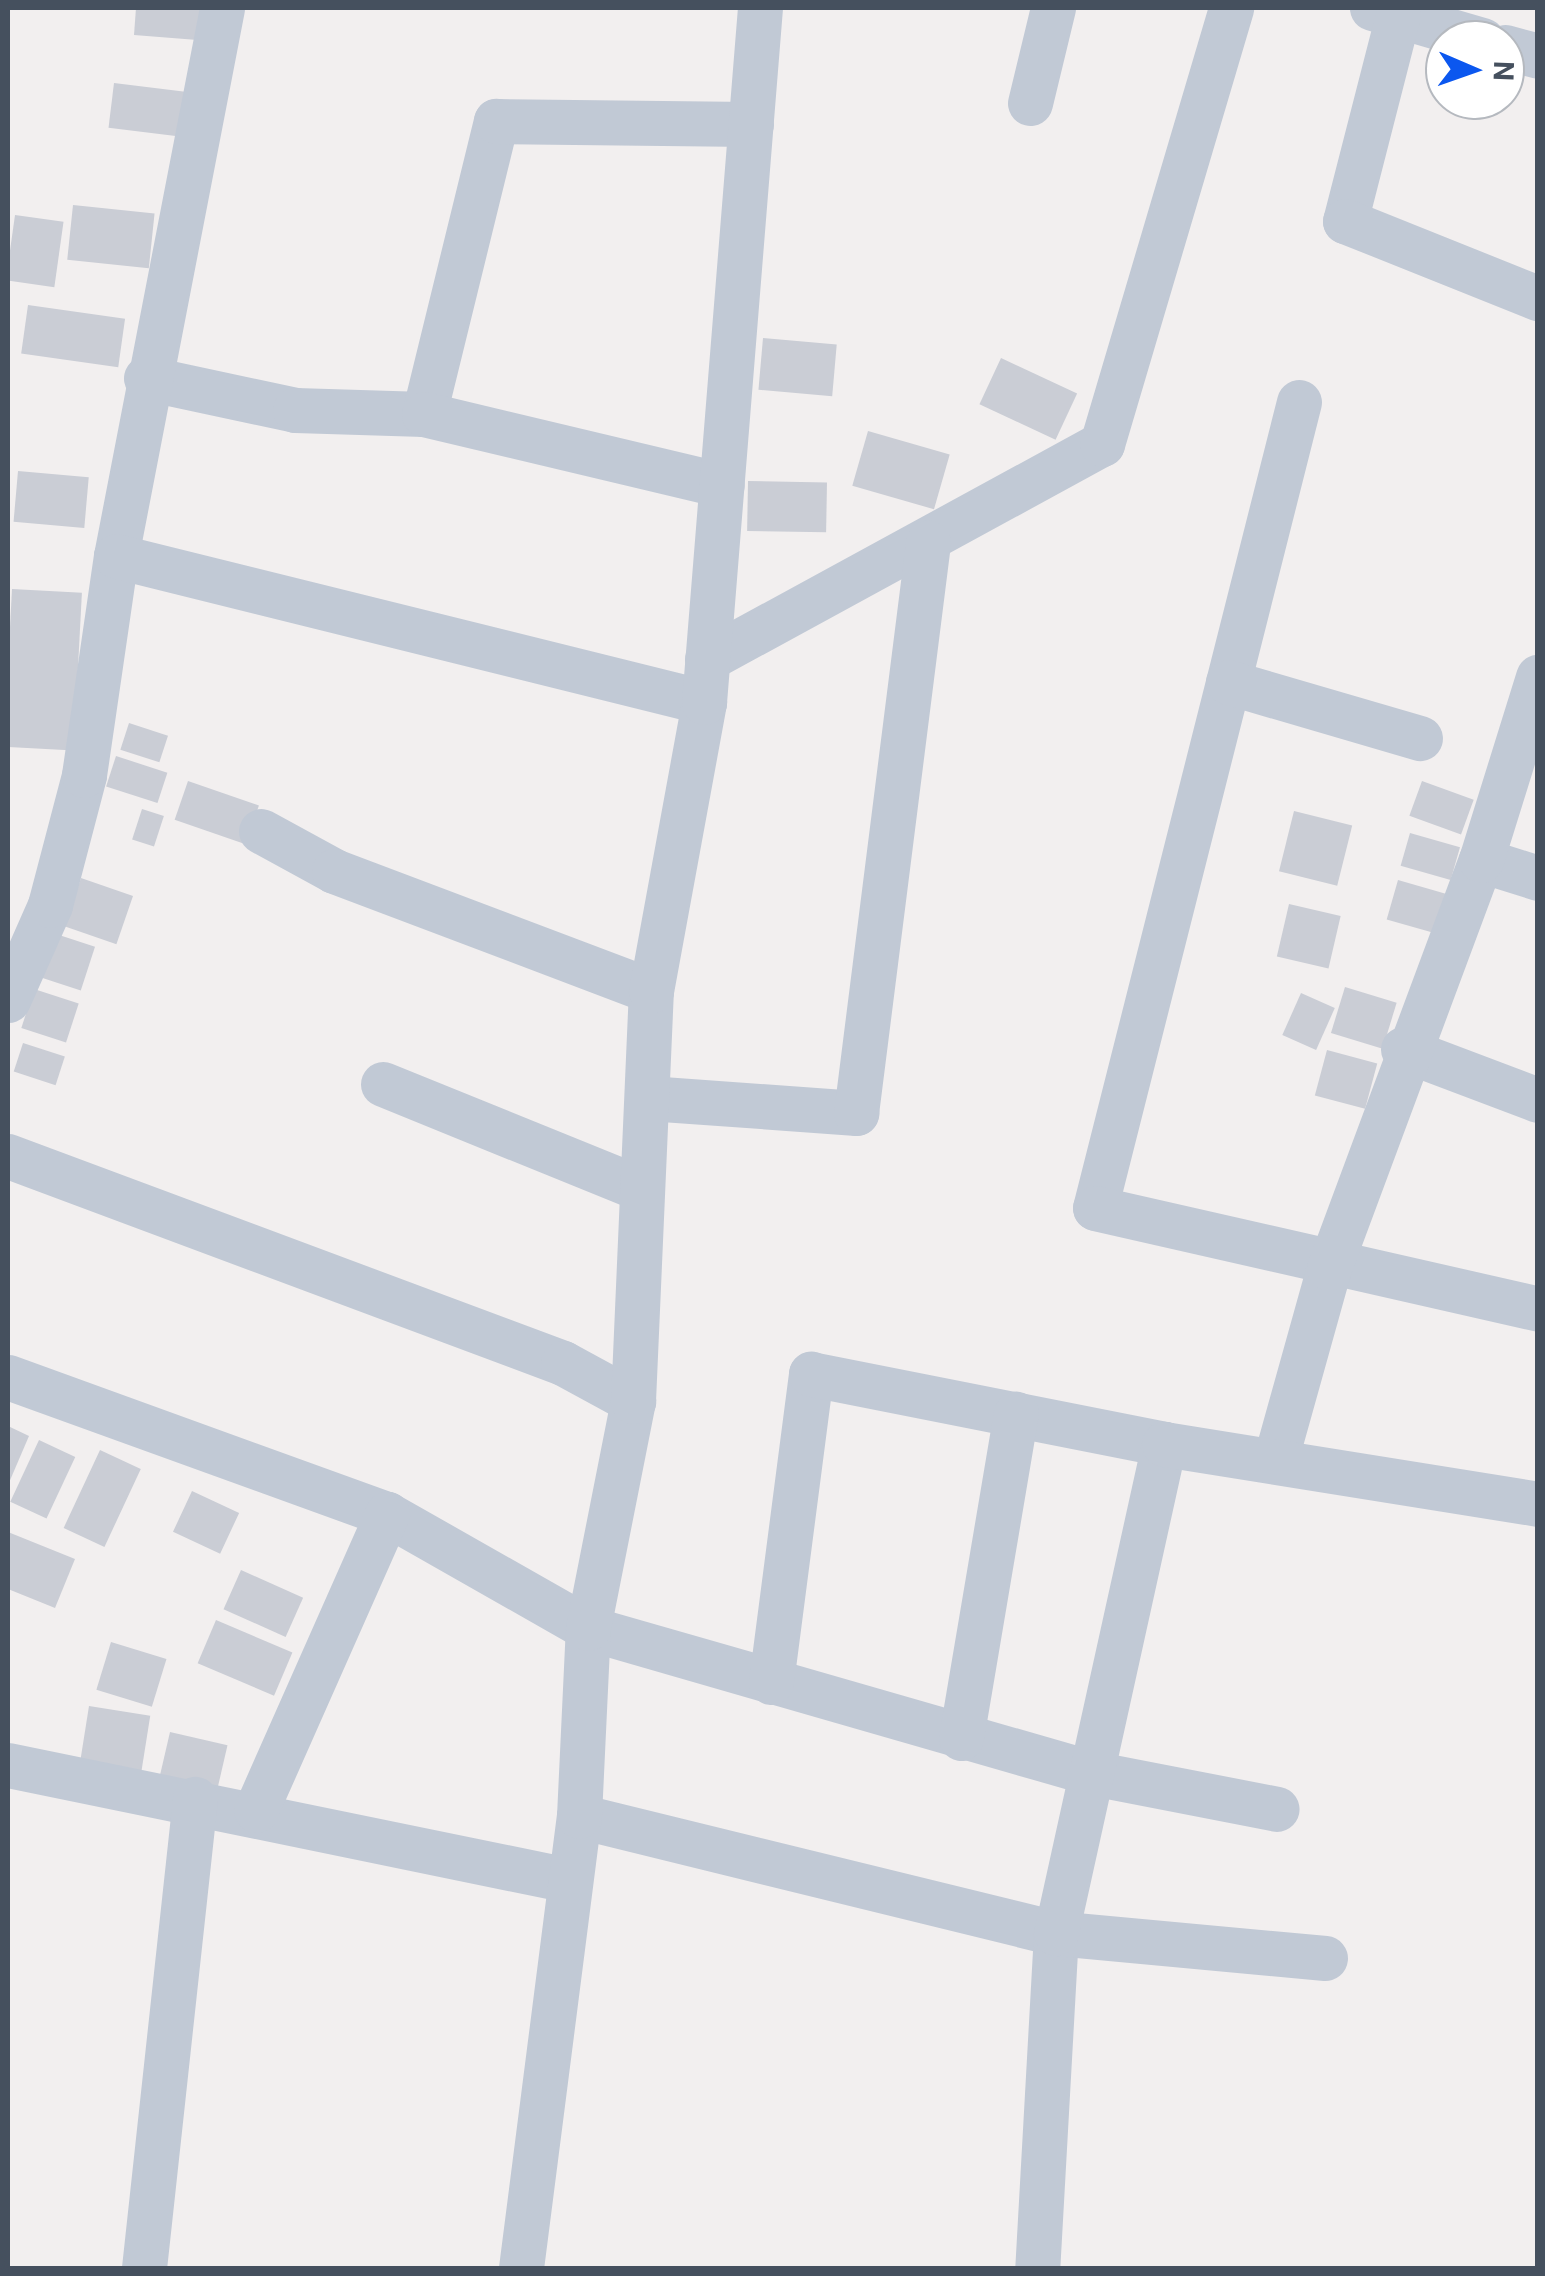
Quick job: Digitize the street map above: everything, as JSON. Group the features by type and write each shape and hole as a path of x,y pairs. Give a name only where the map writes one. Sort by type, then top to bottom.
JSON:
{"street":[{"path":"8,1000 50,905 84,775 146,378 222,8"},
{"path":"521,2268 568,1880 580,1816 588,1628 632,1401 650,991 705,681 760,8"},
{"path":"1030,103 1053,8"},
{"path":"116,556 705,681 928,543 1102,444 1231,8"},
{"path":"1425,24 1385,12 1345,221 1538,298"},
{"path":"424,414 496,121 751,124"},
{"path":"146,378 296,410 424,414 722,485"},
{"path":"1299,402 1095,1208 1329,1268 1538,1309"},
{"path":"648,1098 856,1113 928,543"},
{"path":"1228,682 1420,738"},
{"path":"1276,1460 1329,1268 1403,1050 1481,860 1536,685"},
{"path":"261,831 334,871 650,991"},
{"path":"1481,860 1538,878"},
{"path":"1403,1050 1538,1100"},
{"path":"383,1084 642,1189"},
{"path":"8,1156 564,1363 632,1401"},
{"path":"771,1682 811,1374 1164,1444 1538,1504"},
{"path":"8,1377 386,1514 588,1628 961,1738 1092,1772 1277,1809"},
{"path":"961,1738 1016,1414"},
{"path":"1036,2268 1056,1933 1164,1444"},
{"path":"256,1810 386,1514"},
{"path":"8,1766 256,1810 438,1858 568,1880"},
{"path":"144,2268 195,1800"},
{"path":"580,1816 1056,1933 1325,1958"}],"building":[{"path":"136,8 213,8 210,41 134,35"},
{"path":"114,83 197,93 192,138 109,128"},
{"path":"73,205 155,214 149,268 67,260"},
{"path":"15,215 64,222 54,287 8,281"},
{"path":"28,305 125,319 118,367 21,354"},
{"path":"763,338 837,344 832,396 758,390"},
{"path":"1001,358 1077,393 1056,440 979,404"},
{"path":"868,431 950,454 934,509 852,486"},
{"path":"18,471 89,477 84,528 14,522"},
{"path":"748,481 827,482 826,532 747,531"},
{"path":"12,589 82,593 74,750 8,747"},
{"path":"129,723 168,736 159,762 120,750"},
{"path":"116,756 167,773 157,803 106,786"},
{"path":"188,781 259,805 246,844 175,820"},
{"path":"1422,781 1474,800 1461,835 1409,816"},
{"path":"142,809 164,816 154,847 132,839"},
{"path":"1294,811 1352,826 1337,886 1279,871"},
{"path":"1410,833 1460,847 1451,880 1401,866"},
{"path":"81,878 133,896 116,944 64,926"},
{"path":"1398,880 1451,895 1440,935 1387,919"},
{"path":"1289,904 1341,916 1328,969 1277,957"},
{"path":"56,934 95,947 81,990 42,978"},
{"path":"1345,987 1397,1003 1383,1049 1331,1033"},
{"path":"34,989 79,1004 66,1043 21,1028"},
{"path":"1301,993 1335,1008 1316,1050 1282,1035"},
{"path":"23,1043 65,1057 56,1085 14,1072"},
{"path":"1327,1050 1377,1063 1365,1109 1315,1095"},
{"path":"8,1426 29,1436 8,1485"},
{"path":"39,1440 75,1457 47,1519 10,1502"},
{"path":"100,1450 141,1469 104,1547 64,1528"},
{"path":"192,1491 239,1513 220,1554 173,1532"},
{"path":"8,1532 75,1559 55,1608 8,1589"},
{"path":"241,1570 303,1598 286,1637 224,1609"},
{"path":"216,1620 292,1652 274,1696 198,1663"},
{"path":"111,1642 166,1659 152,1707 96,1690"},
{"path":"89,1706 150,1716 141,1771 80,1761"},
{"path":"170,1732 227,1745 217,1789 160,1776"}]}
